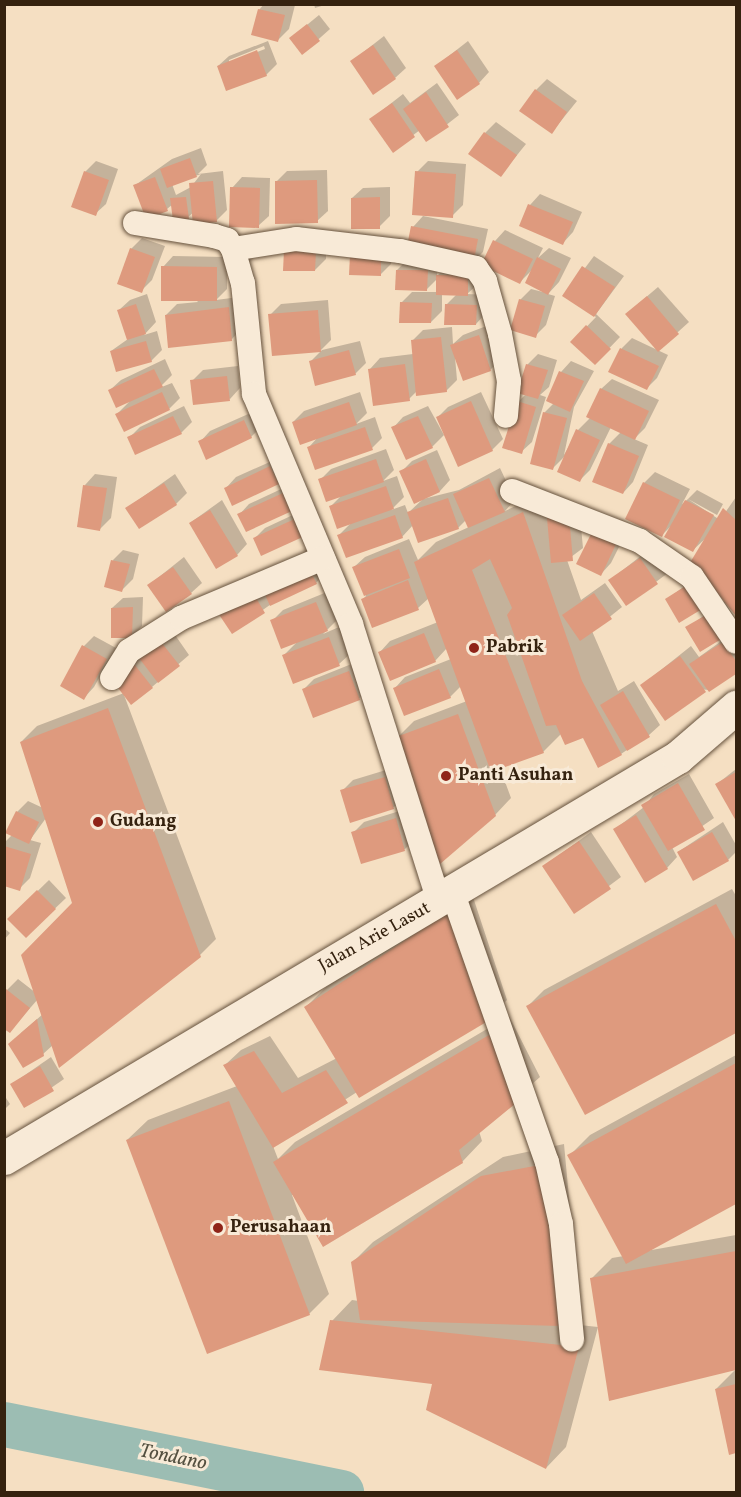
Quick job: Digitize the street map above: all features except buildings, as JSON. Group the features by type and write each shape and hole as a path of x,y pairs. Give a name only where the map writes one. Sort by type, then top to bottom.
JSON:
{"main road":[{"name":"Jalan Arie Lasut","path":"4,1158 302,978 446,898 678,757 736,707"}],"street":[{"path":"135,223 214,236 227,240 233,249 243,282 254,394 351,624 446,898 548,1162 561,1224 572,1340"},
{"path":"233,249 296,239 400,251 476,268 485,281 500,334 509,381 506,416"},
{"path":"512,491 640,541 692,577 736,642"},
{"path":"112,678 129,651 181,618 323,558"}],"waterway":[{"name":"Tondano","path":"4,1424 341,1492"}],"place":[{"name":"Pabrik","path":"474,648"},
{"name":"Panti Asuhan","path":"446,776"},
{"name":"Gudang","path":"98,822"},
{"name":"Perusahaan","path":"218,1228"}]}
